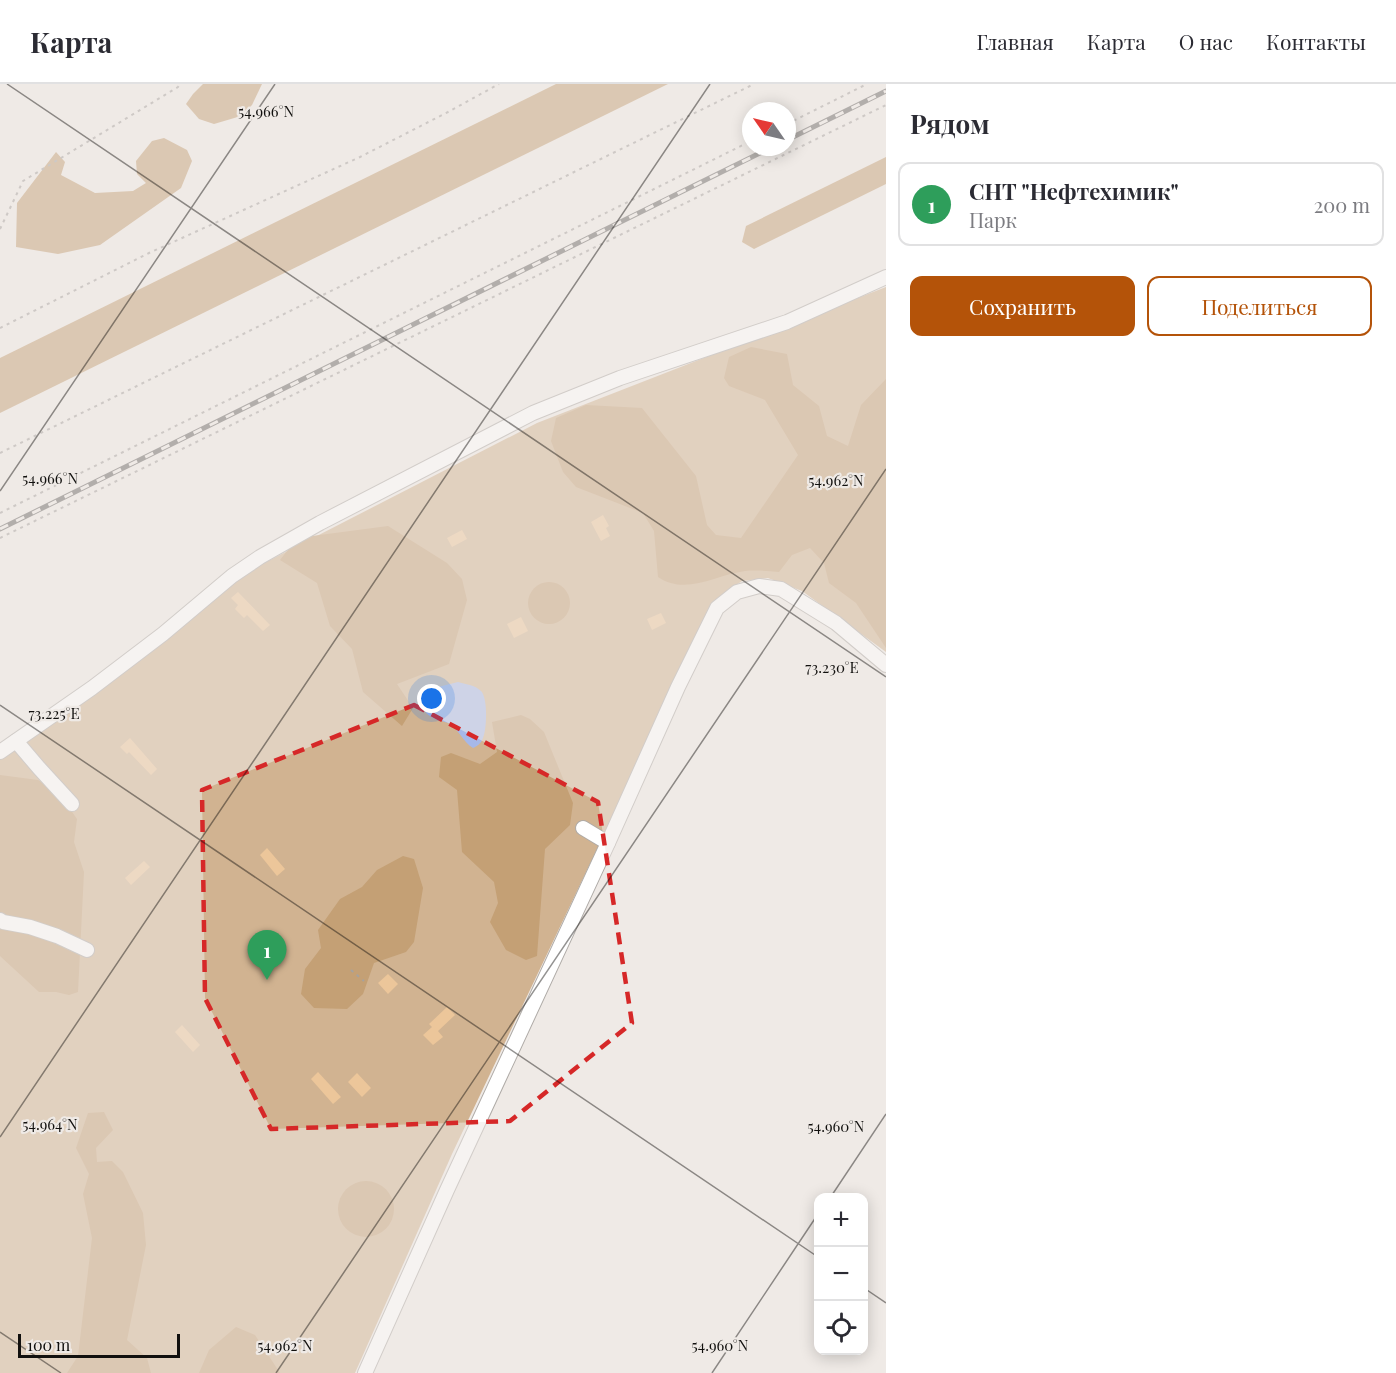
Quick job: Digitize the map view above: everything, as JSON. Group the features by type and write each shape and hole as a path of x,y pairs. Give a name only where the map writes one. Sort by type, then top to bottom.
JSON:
{"street":[{"path":"0,752 101,682 232,576 260,557 320,523 533,413 620,378 787,322 886,277"},
{"path":"364,1373 678,687 717,608 737,592 759,586 781,589 836,623 886,665"},
{"path":"16,741 72,804"},
{"path":"583,828 608,843"},
{"path":"0,920 57,936 87,950"}],"path":[{"path":"0,229 23,181 180,84"},
{"path":"0,328 149,253 360,157 499,84"},
{"path":"0,453 754,84"},
{"path":"796,120 867,84"},
{"path":"0,538 886,105"},
{"path":"0,513 742,145"},
{"path":"351,970 364,981"}],"highlighted area":[{"path":"414,705 598,802 632,1023 510,1121 271,1129 205,998 202,790"}],"shaded area":[{"path":"203,84 262,84 252,105 241,116 214,124 199,119 186,104"},
{"path":"556,84 668,84 0,413 0,358"},
{"path":"164,138 187,150 192,161 181,188 100,245 58,254 16,247 17,203 56,152 65,162 61,175 95,193 133,191 146,183 137,174 136,161 152,141"},
{"path":"886,157 886,184 754,249 742,242 746,226"},
{"path":"886,287 886,652 802,591 768,578 742,581 720,596 452,1154 355,1373 0,1373 0,759 229,581 537,423"},
{"path":"751,347 787,354 793,385 819,406 827,436 848,446 861,405 886,379 886,648 856,603 829,583 824,563 810,548 792,555 779,572 745,571 690,585 669,582 658,577 654,531 643,513 576,487 563,472 551,441 556,418 586,405 642,408 696,476 707,525 716,535 741,538 798,455 765,400 729,386 724,378 729,357"},
{"path":"388,526 447,563 462,579 467,600 449,664 397,684 413,708 402,726 363,692 352,649 330,626 317,583 280,560 297,538"},
{"path":"549,582 557,583 564,588 569,595 569,611 564,618 557,623 549,624 541,623 534,618 529,611 528,603 529,595 534,588 541,583"},
{"path":"521,715 530,719 544,732 573,803 570,825 545,849 537,956 526,960 506,950 490,922 498,903 494,882 462,852 457,790 439,777 441,757 451,753 480,764 497,752 492,722"},
{"path":"0,775 38,780 58,792 77,819 74,842 84,872 78,992 69,995 39,992 0,956"},
{"path":"403,856 414,859 423,888 414,942 406,952 374,963 363,994 347,1009 314,1008 301,994 305,969 321,948 318,930 340,899 362,887 377,870"},
{"path":"104,1112 113,1130 96,1148 97,1162 112,1161 123,1172 143,1213 146,1245 127,1340 147,1358 151,1373 67,1373 78,1356 92,1238 83,1194 89,1174 76,1148 88,1113"},
{"path":"366,1181 377,1183 386,1189 392,1198 394,1209 392,1220 386,1229 377,1235 366,1237 355,1235 346,1229 340,1220 338,1209 340,1198 346,1189 355,1183"},
{"path":"236,1327 255,1335 280,1373 199,1373 209,1350"}],"water":[{"path":"458,682 479,689 485,700 486,721 483,738 473,748 448,723 427,714 423,704 424,693"}],"building":[{"path":"603,515 609,526 606,528 610,536 601,541 591,522"},
{"path":"462,530 467,539 452,547 447,538"},
{"path":"238,592 270,625 263,631 247,615 244,618 235,609 238,605 231,598"},
{"path":"661,613 666,623 652,630 647,619"},
{"path":"521,617 528,631 514,638 507,624"},
{"path":"130,738 157,769 151,775 129,752 127,754 120,747"},
{"path":"267,848 285,869 277,876 260,855"},
{"path":"144,861 150,867 131,885 125,878"},
{"path":"388,974 398,984 388,994 378,983"},
{"path":"447,1007 455,1015 438,1031 443,1037 433,1045 423,1035 432,1027 429,1024"},
{"path":"182,1025 200,1045 193,1052 175,1032"},
{"path":"318,1072 341,1097 333,1104 311,1079"},
{"path":"357,1073 371,1088 362,1097 348,1082"}],"railway":[{"path":"796,136 886,91"},
{"path":"0,529 754,156"}],"place":[{"name":"СНТ \"Нефтехимик\"","path":"267,980"}]}
